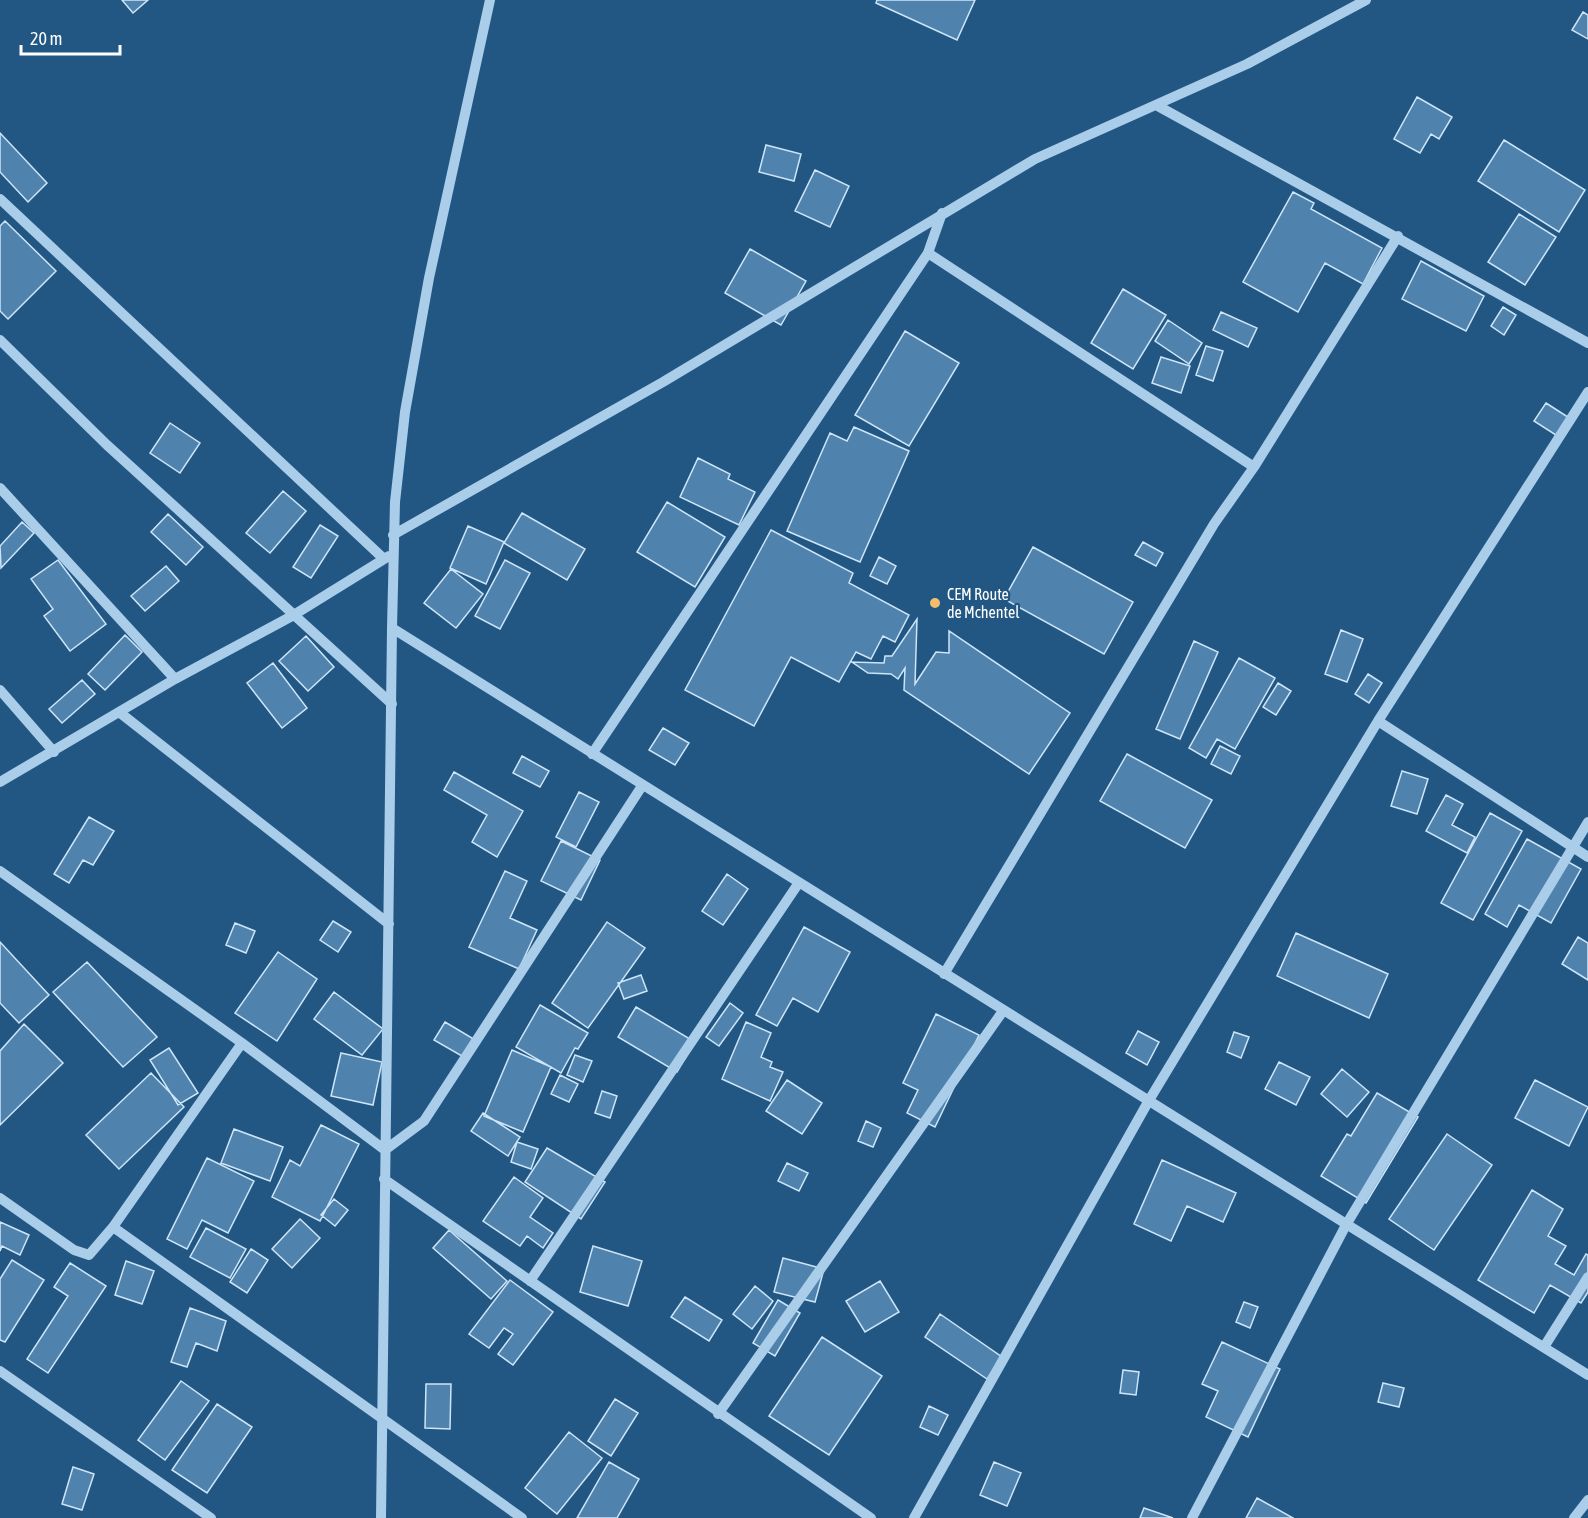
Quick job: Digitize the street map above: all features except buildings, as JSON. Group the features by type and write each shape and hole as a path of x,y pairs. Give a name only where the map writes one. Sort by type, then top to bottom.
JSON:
{"street":[{"path":"381,1518 392,704 392,628 388,556 393,535 405,412 427,289 490,0"},
{"path":"393,535 663,382 1035,159 1247,64 1365,0"},
{"path":"1156,105 1398,236 1588,343"},
{"path":"0,199 388,556"},
{"path":"592,754 928,253 942,213"},
{"path":"944,974 1214,524 1254,467 1398,236"},
{"path":"928,253 1254,467"},
{"path":"0,340 107,445 292,616 392,704"},
{"path":"914,1518 1148,1102 1378,721 1588,392"},
{"path":"0,488 175,679"},
{"path":"0,782 175,679 292,616 388,556"},
{"path":"392,628 798,884 1588,1375"},
{"path":"0,690 54,752"},
{"path":"119,712 389,924"},
{"path":"1378,721 1588,857"},
{"path":"385,1150 424,1121 642,786"},
{"path":"1192,1518 1346,1225 1588,822"},
{"path":"0,871 242,1043 385,1150"},
{"path":"530,1281 798,884"},
{"path":"718,1414 1003,1011"},
{"path":"0,1198 83,1254 89,1255 113,1227 242,1043"},
{"path":"384,1179 718,1414 871,1518"},
{"path":"113,1227 522,1518"},
{"path":"1544,1347 1588,1277"},
{"path":"0,1371 211,1518"},
{"path":"1574,1518 1588,1500"}],"place":[{"name":"CEM Route de Mchentel","path":"935,603"}]}
